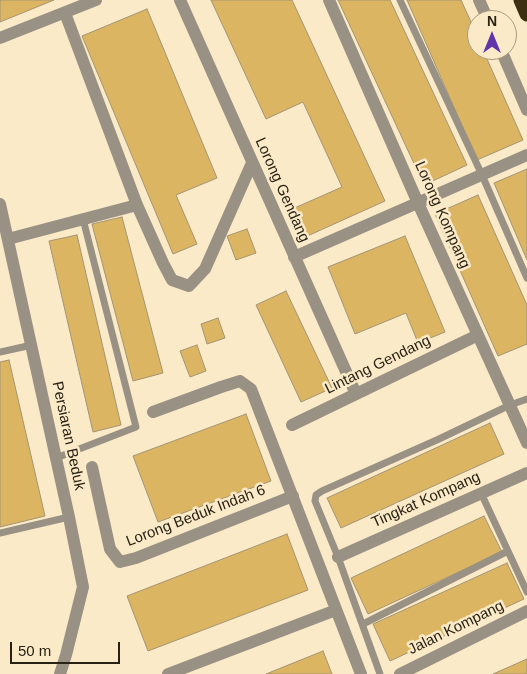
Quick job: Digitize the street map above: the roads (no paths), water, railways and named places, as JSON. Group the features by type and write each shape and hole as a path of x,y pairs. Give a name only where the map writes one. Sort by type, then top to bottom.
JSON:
{"highway":[{"path":"521,0 527,14"}],"street":[{"path":"0,38 96,0"},
{"name":"Lorong Gendang","path":"180,0 356,394"},
{"name":"Lorong Kompang","path":"328,0 527,443"},
{"path":"65,13 137,205 172,280 189,286 205,269 252,163"},
{"path":"505,60 527,110"},
{"path":"294,257 527,155"},
{"name":"Persiaran Beduk","path":"0,204 70,517 83,587 60,674"},
{"path":"8,239 137,205"},
{"name":"Lintang Gendang","path":"292,425 478,335"},
{"path":"153,412 221,386 240,381 251,389 361,674"},
{"name":"Lorong Beduk Indah 6","path":"92,467 110,549 120,562 136,558 293,496"},
{"name":"Tingkat Kompang","path":"338,557 527,473"},
{"path":"168,674 336,610"},
{"name":"Jalan Kompang","path":"400,674 527,611"}],"lane":[{"path":"400,0 482,175 527,278"},
{"path":"56,458 136,427 83,219"},
{"path":"0,352 32,345"},
{"path":"380,674 338,557 315,501 316,495 510,405 527,399"},
{"path":"481,493 527,592"},
{"path":"0,533 70,517"},
{"path":"363,624 508,551"}]}
